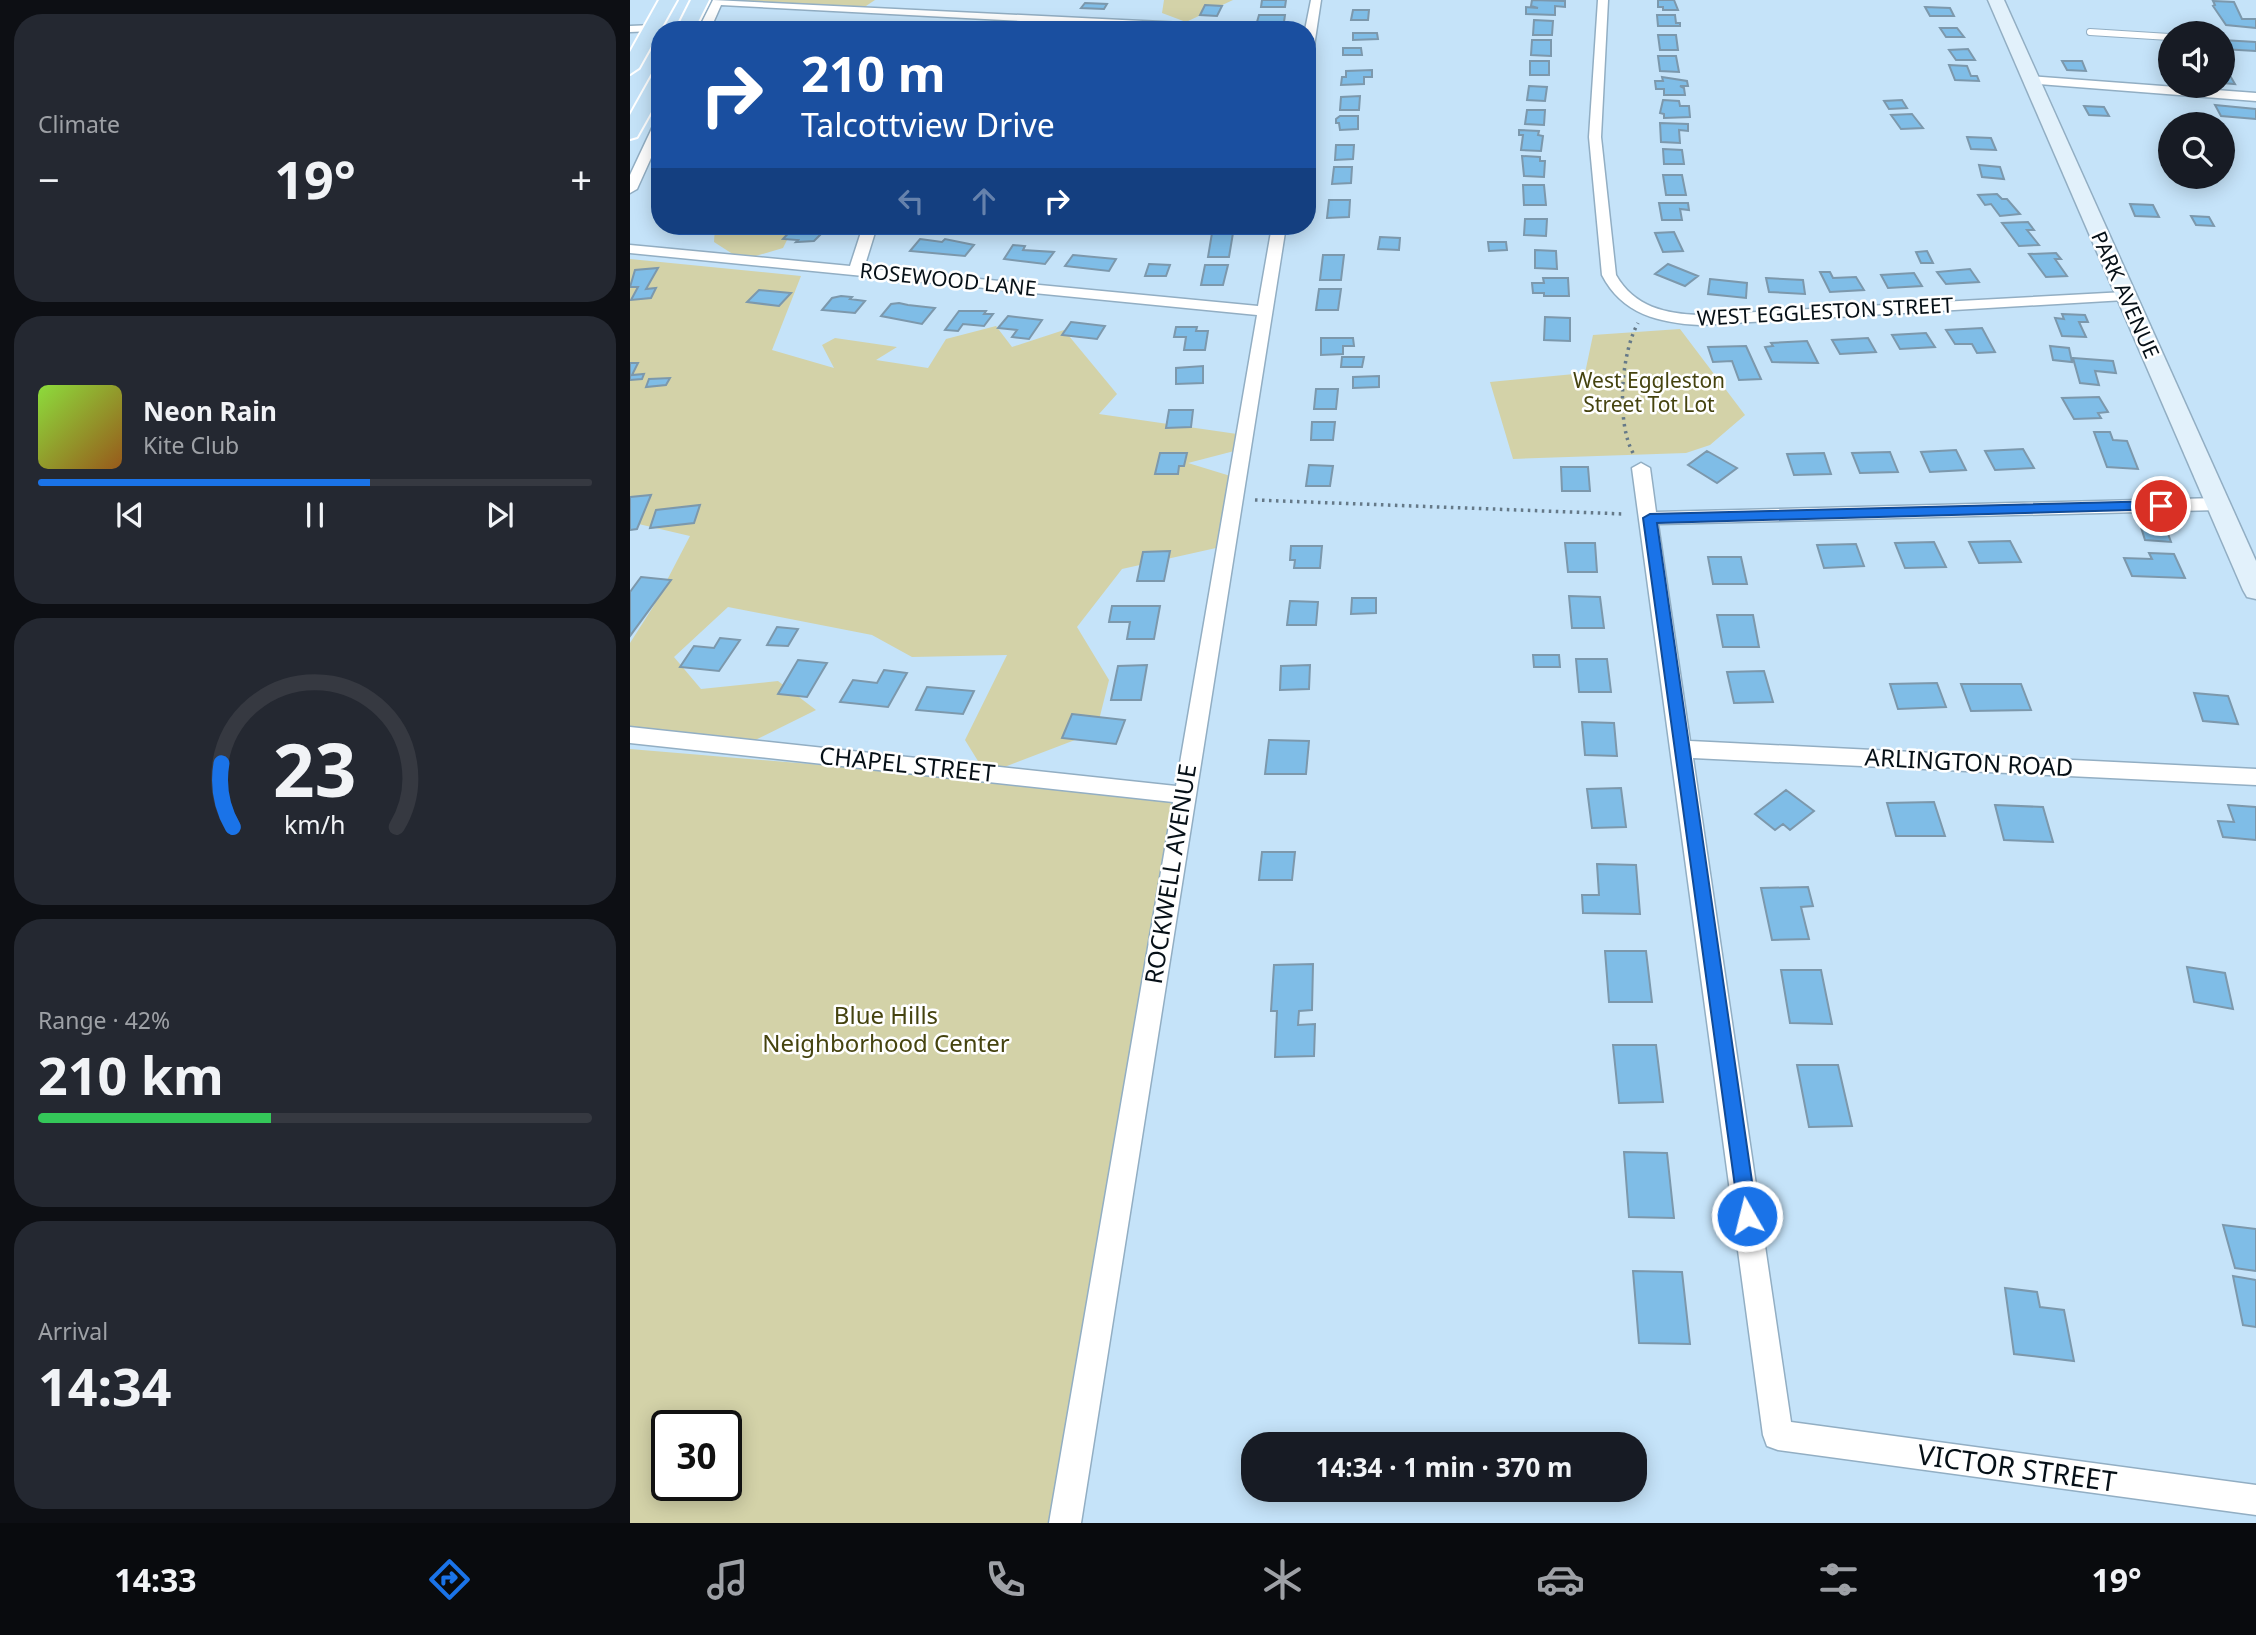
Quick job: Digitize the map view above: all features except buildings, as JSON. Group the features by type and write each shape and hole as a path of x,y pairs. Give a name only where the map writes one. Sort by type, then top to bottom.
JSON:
{"main road":[{"path":"656,21 667,0"},
{"path":"693,21 712,1"},
{"path":"630,68 651,31"},
{"path":"630,134 651,95"}],"street":[{"path":"1312,21 1317,0"},
{"name":"WEST EGGLESTON STREET","path":"1603,0 1595,137 1609,275 1618,292 1634,305 1665,317 1711,320 2125,296"},
{"name":"PARK AVENUE","path":"1996,0 2256,590"},
{"path":"706,21 712,1 1093,21"},
{"path":"630,29 651,28"},
{"path":"2030,80 2256,97"},
{"path":"630,190 651,144"},
{"path":"856,271 867,235"},
{"name":"ROCKWELL AVENUE","path":"1065,1523 1278,235"},
{"name":"ROSEWOOD LANE","path":"630,249 1265,311"},
{"path":"1640,468 1650,518 1681,749"},
{"path":"1650,518 2218,504"},
{"name":"CHAPEL STREET","path":"630,735 1184,795"},
{"name":"ARLINGTON ROAD","path":"1681,749 2256,777"},
{"name":"VICTOR STREET","path":"1681,749 1778,1435 2256,1500"}],"lane":[{"path":"2090,32 2158,36"}],"path":[{"path":"1638,323 1633,328 1625,357 1626,439 1640,468"},
{"path":"1233,499 1445,509 1624,513"}],"green space":[{"path":"737,0 875,0 863,8 735,3"},
{"path":"1164,0 1233,0 1188,21 1162,13"},
{"path":"714,235 790,235 783,248 742,260 714,242"},
{"path":"630,259 801,276 772,350 834,368 822,345 835,338 897,347 876,360 928,368 946,339 996,326 1012,347 1064,330 1117,394 1099,414 1244,435 1242,449 1188,463 1237,478 1225,546 1122,569 1077,627 1109,680 1096,732 986,774 965,740 1007,655 912,657 872,635 728,607 674,657 701,689 778,681 816,710 741,747 630,735 630,643 653,607 690,536 630,522"},
{"name":"West Eggleston Street Tot Lot","path":"1680,329 1745,415 1710,445 1686,453 1513,459 1490,382 1585,373 1593,335"},
{"name":"Blue Hills Neighborhood Center","path":"630,749 1184,795 1065,1523 630,1523"}],"route":[{"path":"1747,1216 1650,518 2161,506"}]}
